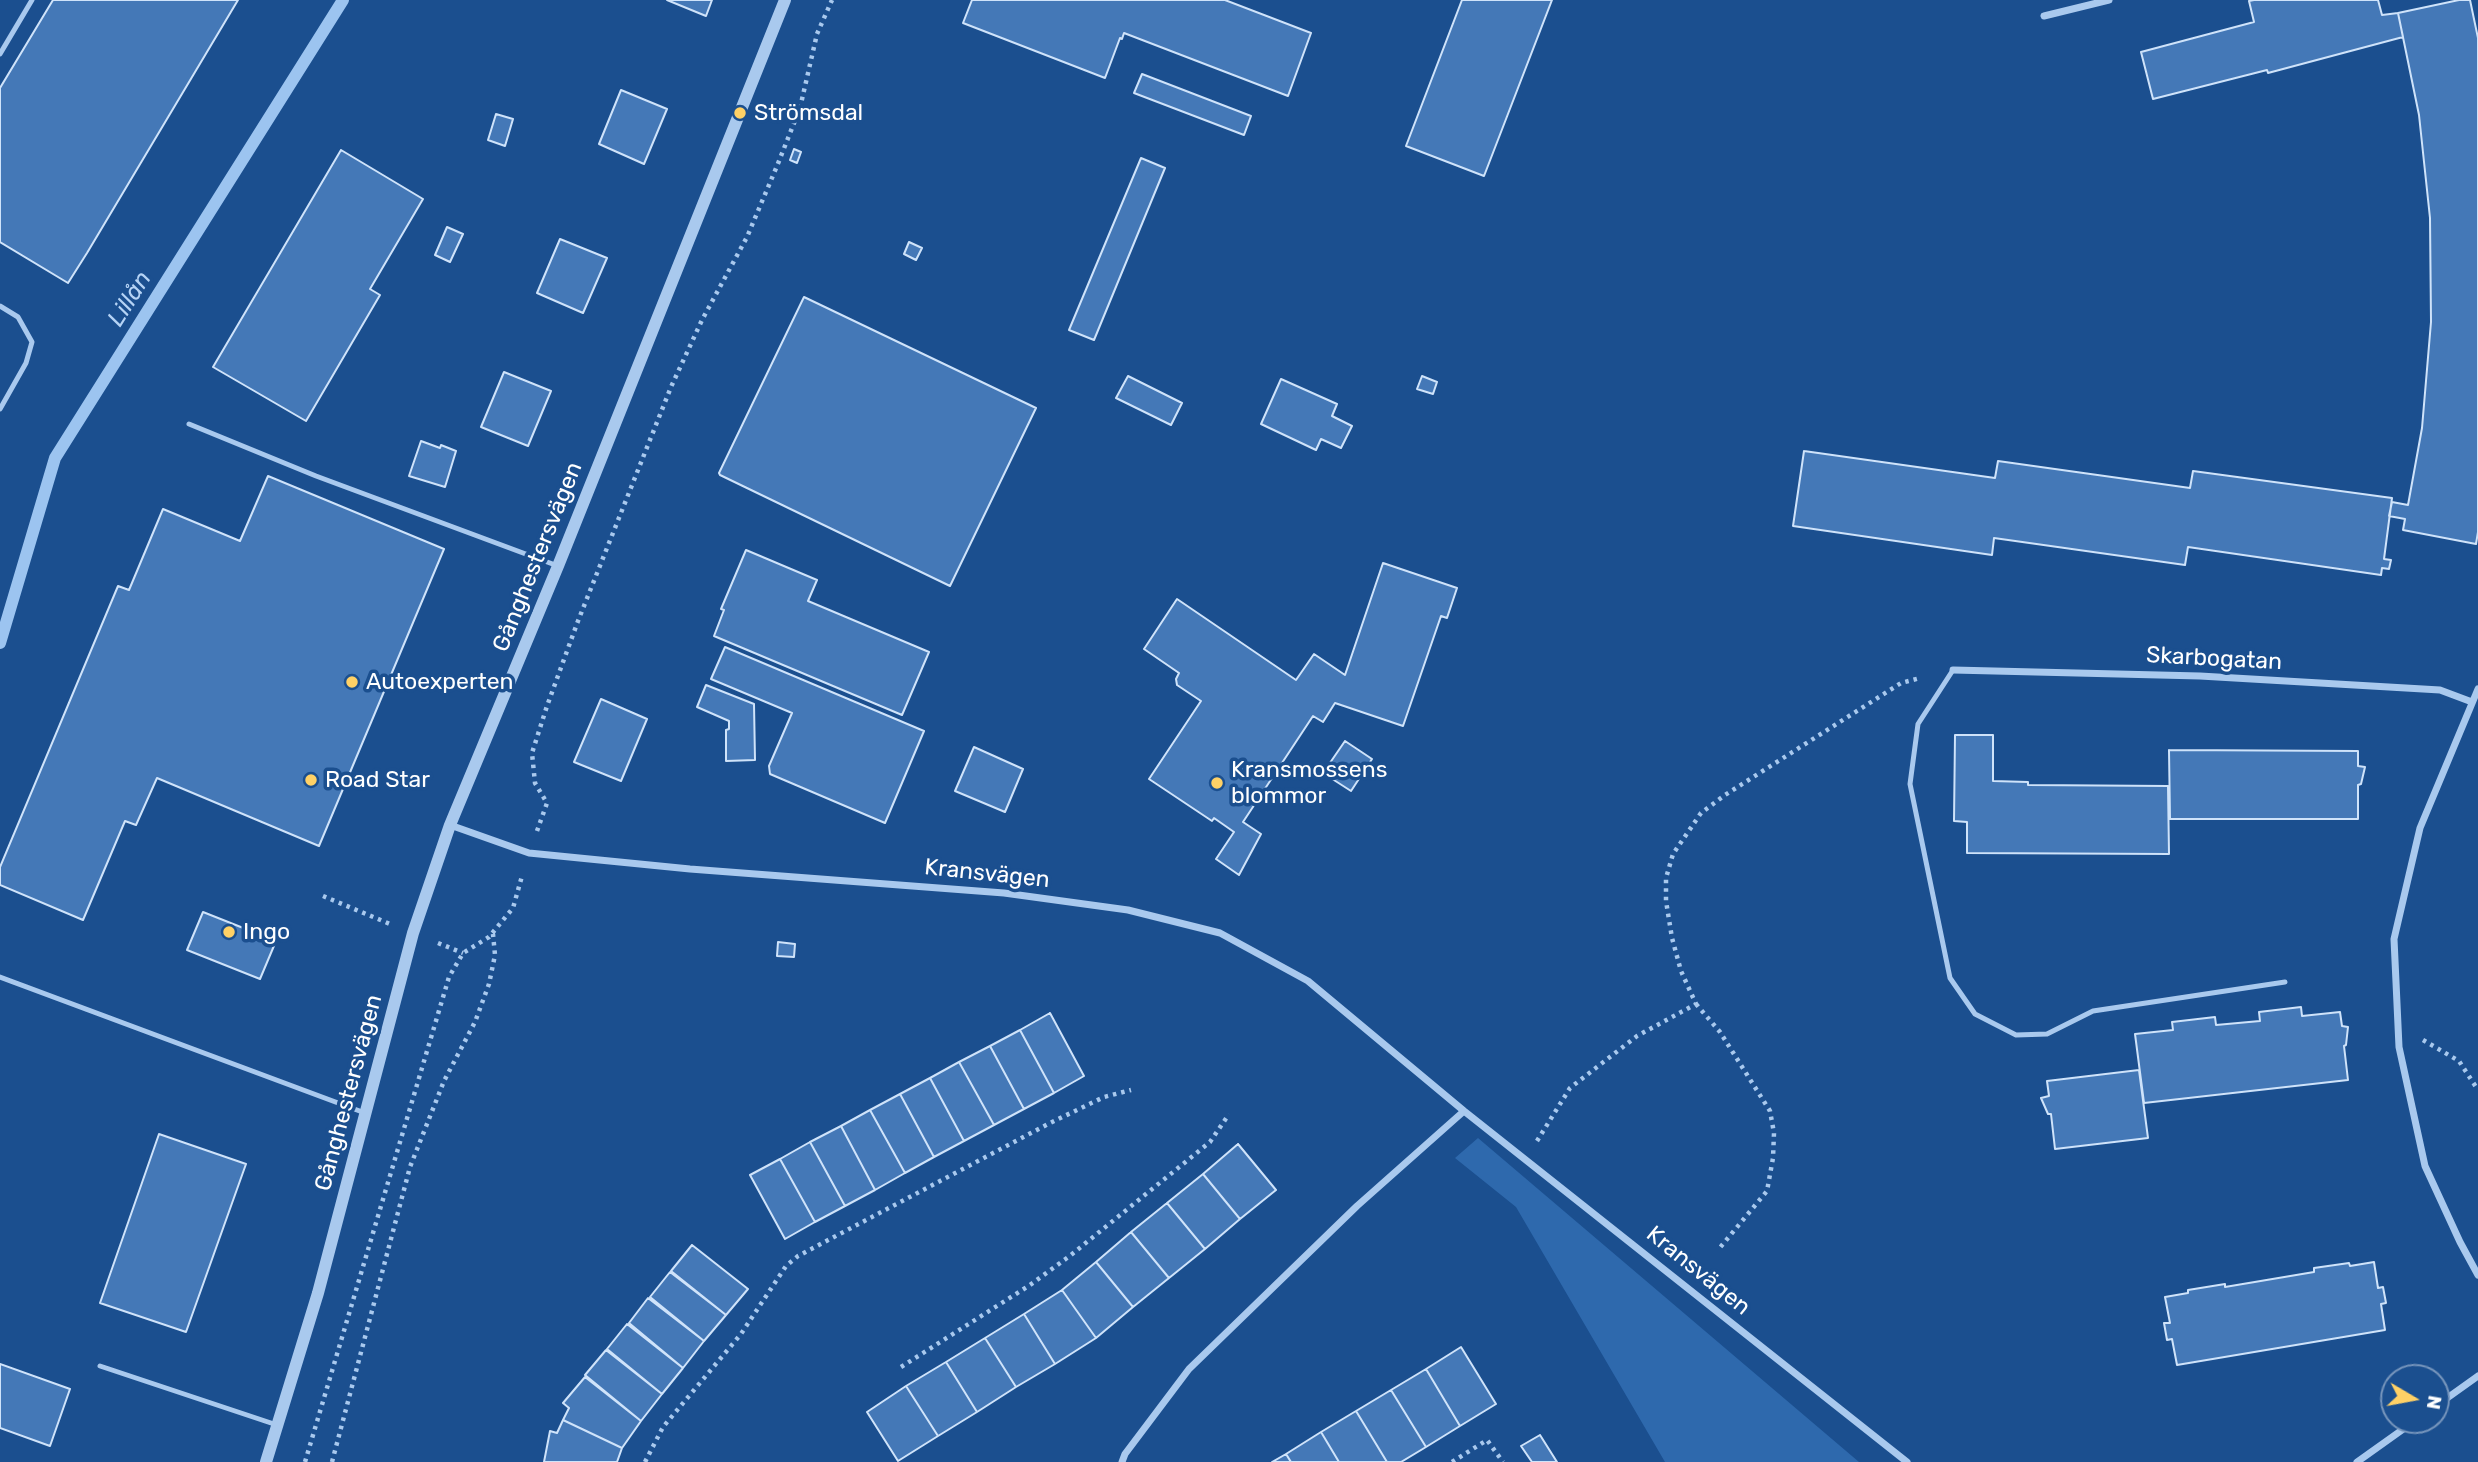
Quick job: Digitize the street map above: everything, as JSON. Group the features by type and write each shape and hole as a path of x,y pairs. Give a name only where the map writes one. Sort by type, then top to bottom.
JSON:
{"street":[{"name":"Gånghestersvägen","path":"267,1462 318,1293 413,933 450,825 558,566 785,0"},
{"path":"2044,16 2109,0"},
{"name":"Skarbogatan","path":"1953,670 2200,676 2440,690 2472,702"},
{"path":"2478,689 2420,828 2394,939 2399,1047 2425,1166 2478,1275"},
{"name":"Kransvägen","path":"450,825 529,853 690,869 1004,893 1128,910 1220,933 1308,981 1464,1111 1907,1462"},
{"path":"1122,1462 1125,1454 1189,1369 1357,1206 1464,1111"},
{"path":"2450,1396 2478,1376"},
{"path":"2357,1462 2396,1434"}],"lane":[{"path":"0,54 32,0"},
{"path":"0,306 18,317 32,342 26,363 0,409"},
{"path":"190,424 316,476 558,566"},
{"path":"1953,670 1918,724 1910,784 1950,978 1975,1014 2016,1035 2047,1034 2093,1011 2285,982"},
{"path":"0,977 365,1113"},
{"path":"100,1366 277,1425"}],"path":[{"path":"305,1462 449,977 463,953 489,937 513,908 547,803 535,783 532,753 547,706 671,387 702,320 747,237 777,166 800,108 817,34 832,0"},
{"path":"1718,1250 1768,1191 1774,1133 1770,1111 1720,1032 1696,1004 1681,971 1672,939 1667,901 1667,878 1673,854 1701,813 1725,795 1901,683 1953,670"},
{"path":"332,1462 410,1167 444,1081 475,1022 489,984 495,955 493,933"},
{"path":"1525,1159 1570,1088 1637,1036 1696,1004"},
{"path":"2398,1024 2459,1061 2478,1090"},
{"path":"645,1462 663,1427 741,1334 786,1266 798,1256 1050,1123 1104,1097 1131,1090"},
{"path":"901,1367 1030,1285 1071,1255 1210,1142 1228,1114"},
{"path":"1452,1462 1487,1440 1503,1462"}],"shaded area":[{"path":"1478,1138 1859,1462 1665,1462 1516,1207 1455,1158"}],"building":[{"path":"53,0 238,0 68,283 0,242 0,88"},
{"path":"667,0 712,0 706,16"},
{"path":"972,0 1225,0 1311,33 1288,96 1124,33 1105,78 963,23"},
{"path":"1462,0 1552,0 1484,176 1406,146"},
{"path":"2378,0 2382,15 2398,13 2403,37 2268,73 2267,70 2153,99 2141,52 2254,22 2249,1"},
{"path":"2470,0 2478,38 2476,544 2403,530 2405,519 2389,516 2392,502 2408,505 2422,428 2431,322 2430,218 2419,115 2398,13"},
{"path":"1142,74 1251,116 1244,135 1134,93"},
{"path":"621,90 667,109 644,164 599,144"},
{"path":"496,114 513,119 505,146 488,140"},
{"path":"794,149 801,152 797,163 790,160"},
{"path":"341,150 423,199 370,289 380,295 306,421 213,367"},
{"path":"1141,158 1165,168 1094,340 1069,330"},
{"path":"447,227 463,234 450,262 435,255"},
{"path":"560,239 607,258 583,313 537,293"},
{"path":"909,242 922,248 916,260 904,254"},
{"path":"804,297 1036,408 950,586 720,475"},
{"path":"504,372 551,391 528,446 481,427"},
{"path":"1128,376 1182,403 1171,425 1116,398"},
{"path":"1422,376 1437,382 1433,394 1417,389"},
{"path":"1281,379 1337,404 1332,416 1352,426 1341,448 1321,439 1316,450 1261,424"},
{"path":"421,441 456,451 445,487 409,476"},
{"path":"1804,451 1995,478 1998,461 2190,488 2193,471 2392,498 2384,559 2391,560 2389,569 2382,568 2381,575 2188,547 2185,565 1994,538 1992,555 1793,526"},
{"path":"268,476 444,549 319,846 157,778 136,825 125,821 83,920 0,885 0,867 118,586 129,590 163,509 240,541"},
{"path":"746,550 817,580 808,601 929,652 902,715 714,636 724,610 721,609"},
{"path":"1383,563 1457,588 1447,618 1441,616 1403,726 1335,703 1323,722 1313,716 1243,822 1261,834 1239,875 1216,859 1234,832 1214,818 1212,821 1149,779 1201,701 1177,685 1179,673 1144,649 1177,599 1296,680 1314,654 1345,675"},
{"path":"725,647 924,731 885,823 770,774 769,766 792,713 711,679"},
{"path":"706,685 754,704 755,760 726,761 726,730 729,729 729,721 697,707"},
{"path":"601,699 647,719 621,781 574,762"},
{"path":"1955,735 1993,735 1993,781 2028,782 2028,785 2168,786 2169,854 1967,853 1967,822 1954,821"},
{"path":"1345,741 1372,759 1351,791 1323,773"},
{"path":"974,747 1023,769 1005,812 955,791"},
{"path":"2169,750 2358,751 2358,766 2365,767 2361,784 2358,785 2358,819 2170,819"},
{"path":"203,912 276,941 260,979 187,950"},
{"path":"778,942 795,944 794,957 777,956"},
{"path":"2301,1007 2302,1016 2340,1012 2342,1026 2348,1027 2344,1046 2348,1080 2144,1103 2135,1034 2173,1030 2172,1022 2215,1017 2216,1025 2260,1021 2259,1012"},
{"path":"1050,1013 1084,1076 1054,1093 1020,1030"},
{"path":"1020,1030 1054,1093 1024,1109 990,1046"},
{"path":"990,1046 1024,1109 994,1125 959,1062"},
{"path":"959,1062 994,1125 964,1141 930,1078"},
{"path":"2139,1070 2148,1138 2055,1149 2051,1114 2048,1114 2041,1098 2049,1096 2047,1081"},
{"path":"930,1078 964,1141 934,1157 900,1094"},
{"path":"900,1094 934,1157 905,1173 870,1110"},
{"path":"870,1110 905,1173 875,1190 841,1126"},
{"path":"841,1126 875,1190 845,1206 810,1142"},
{"path":"159,1134 246,1164 186,1332 100,1303"},
{"path":"810,1142 845,1206 815,1222 780,1159"},
{"path":"1238,1144 1276,1190 1240,1219 1203,1174"},
{"path":"780,1159 815,1222 785,1239 750,1175"},
{"path":"1203,1174 1240,1219 1205,1249 1167,1203"},
{"path":"1167,1203 1205,1249 1169,1278 1131,1232"},
{"path":"1131,1232 1169,1278 1133,1307 1096,1262"},
{"path":"692,1245 748,1289 726,1315 671,1271"},
{"path":"1096,1262 1133,1307 1096,1338 1062,1290"},
{"path":"2374,1262 2378,1288 2383,1287 2386,1303 2381,1304 2385,1330 2177,1365 2172,1339 2167,1340 2164,1323 2170,1323 2165,1297 2188,1293 2188,1290 2225,1284 2225,1287 2314,1272 2314,1268"},
{"path":"670,1272 726,1315 704,1341 650,1297"},
{"path":"1062,1290 1096,1338 1055,1364 1024,1314"},
{"path":"648,1298 704,1341 683,1368 629,1323"},
{"path":"1024,1314 1055,1364 1016,1387 985,1338"},
{"path":"627,1324 683,1368 662,1394 607,1349"},
{"path":"985,1338 1016,1387 977,1412 946,1362"},
{"path":"1461,1347 1496,1404 1460,1426 1426,1369"},
{"path":"606,1350 662,1394 641,1421 585,1375"},
{"path":"946,1362 977,1412 938,1436 906,1386"},
{"path":"0,1364 70,1389 50,1446 0,1428"},
{"path":"1426,1369 1460,1426 1426,1447 1391,1390"},
{"path":"585,1377 641,1421 622,1448 563,1420 569,1408 563,1403"},
{"path":"906,1386 938,1436 898,1461 867,1412"},
{"path":"1391,1390 1426,1447 1401,1462 1387,1462 1356,1411"},
{"path":"1356,1411 1387,1462 1339,1462 1321,1432"},
{"path":"563,1420 622,1448 617,1462 544,1462 550,1431 557,1433"},
{"path":"1321,1432 1339,1462 1291,1462 1286,1454"},
{"path":"1540,1435 1557,1462 1532,1462 1521,1446"},
{"path":"1286,1454 1291,1462 1272,1462"}],"waterway":[{"name":"Lillån","path":"0,643 55,458 343,0"}],"place":[{"name":"Strömsdal","path":"740,113"},
{"name":"Autoexperten","path":"352,682"},
{"name":"Road Star","path":"311,780"},
{"name":"Kransmossens blommor","path":"1217,783"},
{"name":"Ingo","path":"229,932"}]}
